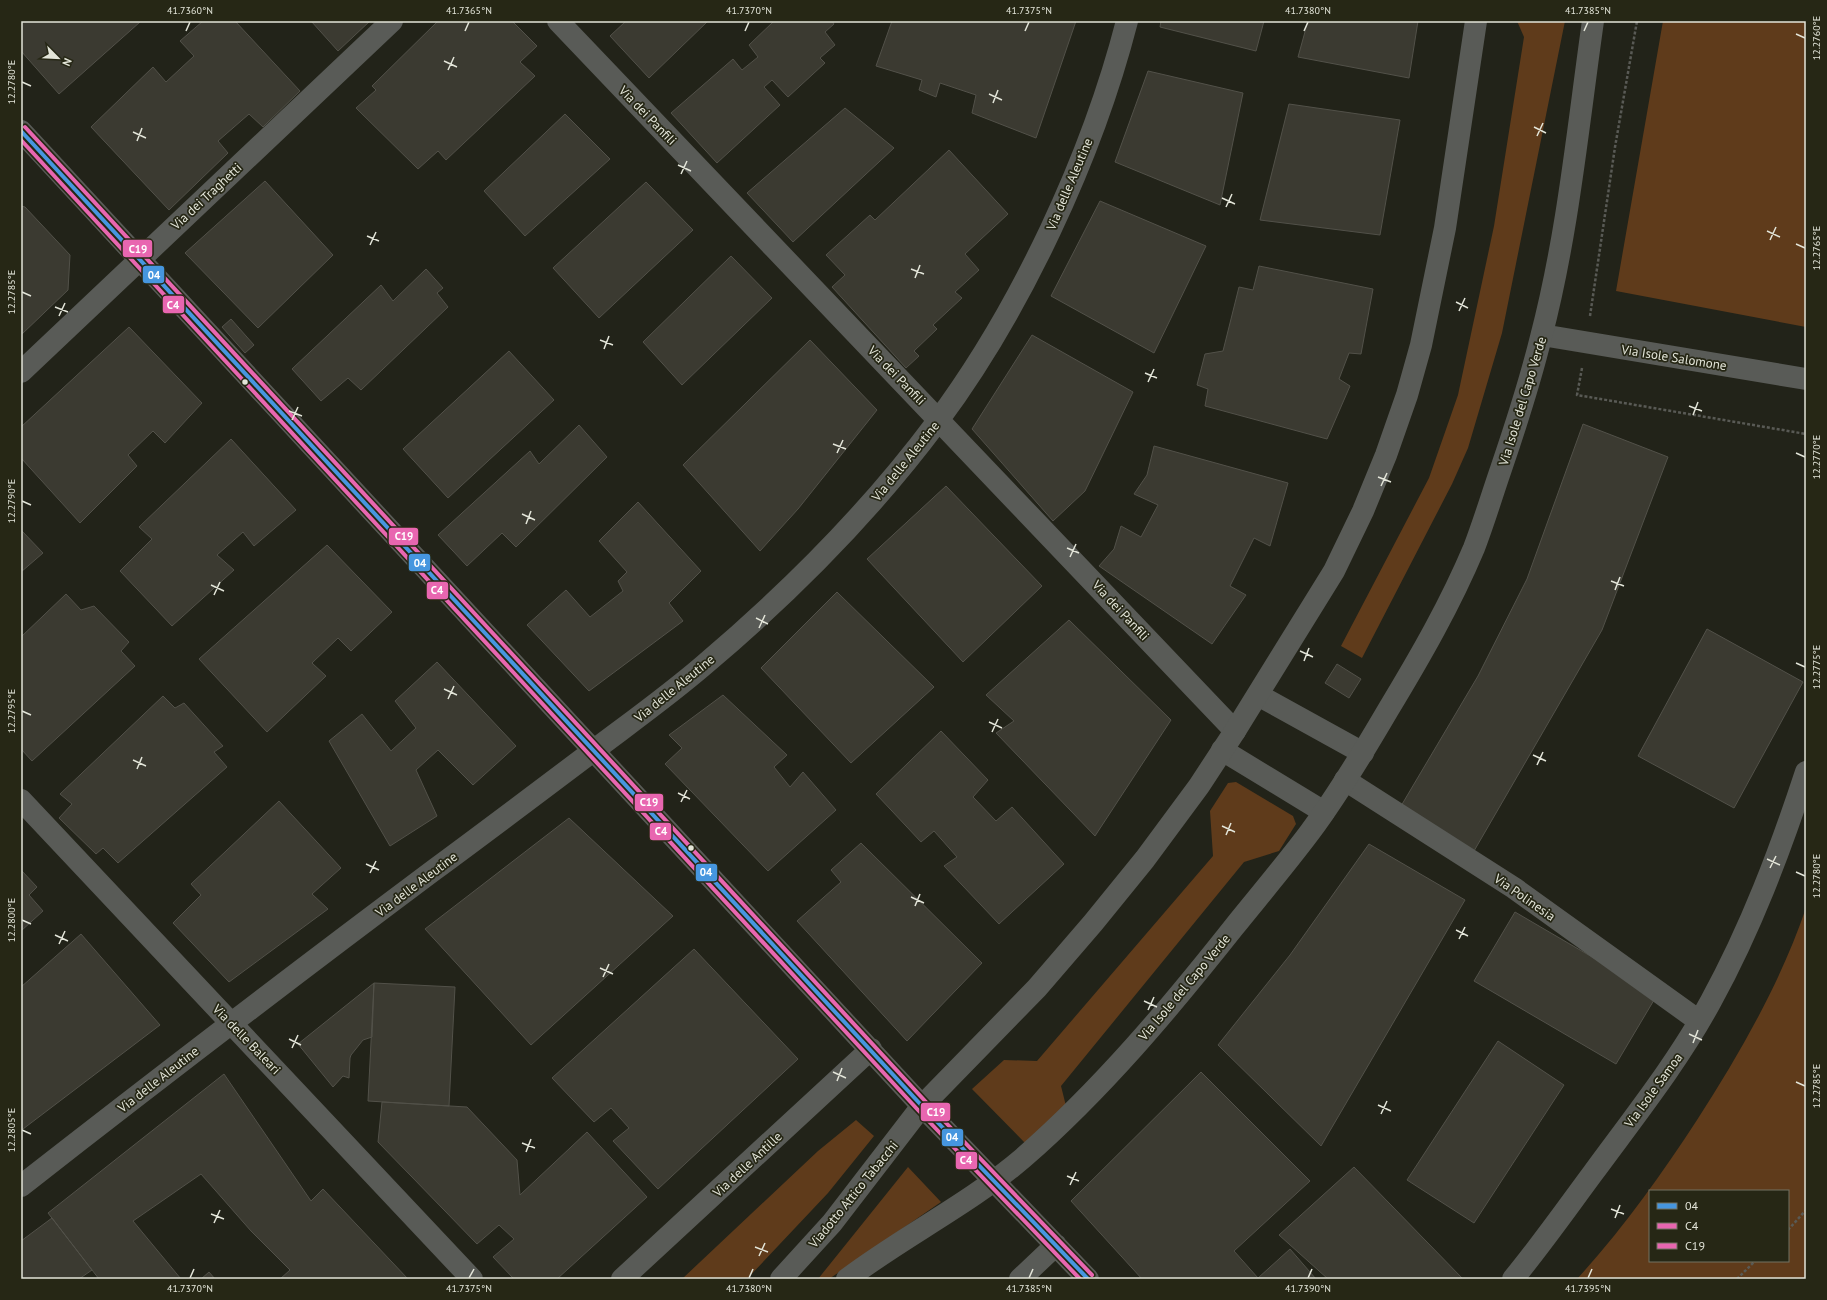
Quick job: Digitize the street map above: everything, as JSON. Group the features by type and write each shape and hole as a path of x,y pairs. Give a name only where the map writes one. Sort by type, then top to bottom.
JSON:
{"street":[{"name":"Via dei Traghetti","path":"21,372 392,21"},
{"name":"Via dei Panfili","path":"558,21 1236,731"},
{"name":"Via delle Aleutine","path":"21,1186 230,1022 653,707 700,668 786,590 860,515 901,468 939,419 992,338 1021,289 1071,182 1101,106 1127,21"},
{"path":"922,1106 1008,1018 1093,923 1165,832 1236,731 1342,556 1363,511 1401,413 1420,345 1437,270 1449,203 1476,21"},
{"name":"Via Isole del Capo Verde","path":"994,1181 1035,1147 1123,1060 1209,959 1324,812 1363,753 1430,639 1474,548 1515,428 1542,335 1563,232 1593,21"},
{"path":"21,131 871,1049 922,1106 1088,1279"},
{"name":"Via Isole Salomone","path":"1542,335 1806,379"},
{"path":"1258,695 1363,753"},
{"path":"1222,750 1324,812"},
{"name":"Via Isole Samoa","path":"1513,1279 1657,1086 1699,1022 1732,962 1773,868 1806,772"},
{"name":"Via Polinesia","path":"1345,780 1514,888 1699,1022"},
{"name":"Via delle Baleari","path":"21,800 472,1279"},
{"name":"Via delle Antille","path":"622,1279 871,1049"},
{"name":"Viadotto Attico Tabacchi","path":"782,1279 832,1222 922,1106"},
{"path":"847,1279 876,1258 994,1181"},
{"path":"1020,1279 1056,1245"}],"path":[{"path":"1637,21 1615,147 1587,343 1577,395 1806,434"},
{"path":"1789,1229 1806,1210"},
{"path":"1737,1279 1754,1262"}],"shaded area":[{"path":"1517,21 1565,21 1502,333 1468,448 1452,484 1362,658 1341,646 1429,478 1458,395 1494,226 1524,37"},
{"path":"1663,21 1806,21 1806,327 1616,291"},
{"path":"1236,782 1293,816 1296,824 1279,851 1244,862 1061,1086 1066,1106 1025,1143 972,1089 1004,1060 1037,1061 1213,856 1210,811 1228,783"},
{"path":"1806,908 1806,1279 1577,1279 1610,1241 1640,1202 1697,1120 1744,1044 1784,964"},
{"path":"856,1120 874,1136 828,1193 747,1279 682,1279 818,1151"},
{"path":"908,1167 941,1202 829,1279 818,1279"}],"building":[{"path":"21,21 140,22 59,94 21,51"},
{"path":"203,21 235,21 300,91 263,127 249,114 218,141 228,153 169,210 91,127 153,67 166,82 194,56 180,41"},
{"path":"311,21 370,21 338,51"},
{"path":"438,21 512,21 537,46 520,62 535,76 446,160 438,151 418,169 356,108 376,90 372,86"},
{"path":"626,21 708,21 649,78 610,36"},
{"path":"774,21 832,21 834,24 825,32 835,45 820,58 825,63 788,97 772,80 764,87 780,105 717,163 671,113 733,59 742,70 758,57 749,45"},
{"path":"892,21 1076,21 1036,138 972,113 976,95 940,83 936,97 919,90 922,80 876,66"},
{"path":"1161,21 1264,21 1256,51 1160,27"},
{"path":"1308,21 1418,21 1409,78 1298,57"},
{"path":"1148,71 1243,93 1220,205 1115,162"},
{"path":"1289,104 1400,120 1380,235 1260,220"},
{"path":"845,108 894,148 793,242 747,193"},
{"path":"565,114 610,159 525,236 484,191"},
{"path":"949,150 1008,214 965,254 979,270 955,292 962,298 933,325 937,329 914,351 919,356 906,368 832,287 845,275 826,255 870,215 875,220"},
{"path":"265,181 333,255 258,328 185,253"},
{"path":"646,182 693,230 599,318 553,268"},
{"path":"1100,201 1206,246 1154,353 1051,296"},
{"path":"21,206 25,207 70,255 68,290 21,335"},
{"path":"731,256 772,298 682,385 643,342"},
{"path":"1259,266 1373,289 1361,354 1349,353 1339,379 1350,386 1327,439 1205,406 1208,389 1197,385 1205,354 1223,351 1239,287 1253,290"},
{"path":"426,269 443,288 437,293 448,307 361,390 348,378 321,401 292,369 381,285 393,301"},
{"path":"231,319 254,345 245,353 222,327"},
{"path":"129,327 202,403 165,443 153,431 128,455 137,466 80,523 21,458 21,427"},
{"path":"1032,335 1133,392 1085,491 1053,521 972,429"},
{"path":"810,340 877,410 798,509 760,551 683,465"},
{"path":"509,351 554,400 448,498 403,449"},
{"path":"1583,424 1668,457 1602,630 1474,851 1401,806 1478,676 1527,579"},
{"path":"579,425 607,457 516,547 502,533 467,566 438,535 530,451 539,464"},
{"path":"231,439 296,510 254,546 243,532 217,555 234,570 172,626 120,571 152,539 139,527"},
{"path":"1154,446 1288,483 1270,546 1254,538 1230,586 1246,595 1212,644 1099,566 1114,549 1121,526 1141,537 1158,505 1134,494 1147,475"},
{"path":"946,486 1042,586 963,662 867,559"},
{"path":"638,502 701,571 669,603 683,621 589,691 527,625 566,590 590,617 623,591 618,581 627,572 599,541"},
{"path":"21,530 43,553 21,572"},
{"path":"327,545 392,612 351,651 338,638 312,663 326,676 267,732 199,659"},
{"path":"837,592 934,687 851,763 761,668"},
{"path":"66,594 81,610 94,606 129,642 121,651 135,666 32,761 21,749 21,637"},
{"path":"1069,620 1171,720 1095,836 996,733 1014,721 986,695"},
{"path":"1707,629 1803,682 1734,808 1638,756"},
{"path":"437,662 516,746 473,785 438,750 416,770 437,816 390,846 329,741 362,714 391,751 416,728 395,701"},
{"path":"1337,664 1361,679 1349,698 1325,683"},
{"path":"723,695 787,755 774,767 790,787 803,772 836,810 768,871 665,764 682,748 669,735"},
{"path":"163,696 175,708 184,703 223,746 214,752 227,767 118,863 103,848 96,854 59,818 72,804 60,794"},
{"path":"941,731 988,780 973,797 996,821 1012,807 1064,864 999,924 944,866 957,857 934,831 921,842 876,794"},
{"path":"279,801 341,868 312,894 328,909 229,982 173,923 201,895 191,884"},
{"path":"569,818 673,916 531,1045 425,929"},
{"path":"861,843 982,963 907,1041 797,921 841,882 831,870"},
{"path":"1369,844 1465,900 1321,1146 1218,1045 1290,955"},
{"path":"21,870 37,887 29,895 43,911 21,931"},
{"path":"1515,912 1657,995 1616,1064 1474,981"},
{"path":"81,934 160,1025 23,1129 21,1126 21,987"},
{"path":"694,949 798,1059 658,1189 613,1141 629,1128 611,1108 594,1122 552,1078"},
{"path":"374,983 455,987 449,1106 368,1101"},
{"path":"374,983 372,1037 363,1040 351,1055 349,1078 343,1076 333,1087 298,1044"},
{"path":"1498,1041 1564,1085 1474,1223 1407,1180"},
{"path":"1201,1072 1310,1181 1234,1251 1258,1278 1290,1249 1316,1279 1142,1279 1071,1201"},
{"path":"224,1074 311,1201 323,1189 408,1279 280,1279 290,1270 251,1231 201,1174 133,1221 181,1279 99,1279 48,1213"},
{"path":"382,1102 467,1107 517,1160 520,1195 587,1132 647,1197 557,1279 514,1279 493,1257 514,1239 499,1225 477,1244 378,1142"},
{"path":"1354,1167 1463,1279 1328,1279 1279,1235"},
{"path":"52,1218 92,1270 79,1279 21,1279 21,1241"},
{"path":"209,1272 215,1279 201,1279"}],"transit line":[{"name":"C19","path":"25,127 926,1102 1092,1275"},
{"name":"04","path":"21,131 922,1106 1088,1279"},
{"name":"C4","path":"21,140 918,1110 1080,1279"}]}
